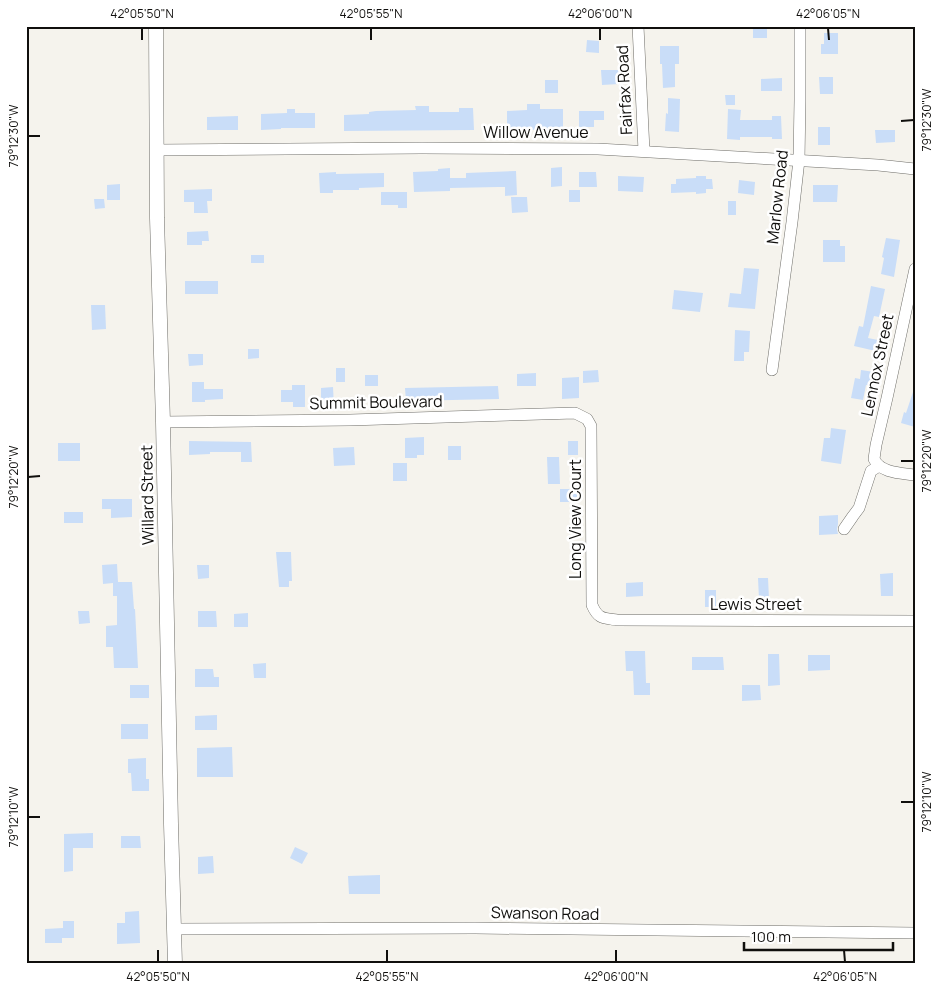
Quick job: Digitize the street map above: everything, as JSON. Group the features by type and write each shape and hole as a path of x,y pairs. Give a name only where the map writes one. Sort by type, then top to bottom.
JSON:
{"street":[{"name":"Willard Street","path":"156,26 156,150 171,824 176,964"},
{"name":"Fairfax Road","path":"638,26 644,151"},
{"name":"Marlow Road","path":"772,370 799,160 800,26"},
{"name":"Willow Avenue","path":"156,150 598,149 915,168"},
{"name":"Lennox Street","path":"879,466 874,459 876,445 915,269"},
{"name":"Summit Boulevard","path":"163,422 350,420 575,413 589,420"},
{"name":"Long View Court","path":"589,420 591,426 592,605 598,616"},
{"path":"844,529 859,508 871,472 879,466 890,471 915,475"},
{"name":"Lewis Street","path":"598,616 617,620 915,621"},
{"name":"Swanson Road","path":"174,929 475,928 915,933"}],"building":[{"path":"753,26 767,26 767,38 753,38"},
{"path":"824,33 838,33 838,54 821,54 821,44 824,44"},
{"path":"587,40 599,41 599,53 586,52"},
{"path":"660,46 679,46 679,64 675,64 675,87 663,88"},
{"path":"601,70 619,70 619,84 602,85"},
{"path":"819,77 833,77 833,94 820,94"},
{"path":"782,78 782,91 761,91 761,79"},
{"path":"545,80 558,80 558,93 545,93"},
{"path":"725,95 735,95 735,105 726,105"},
{"path":"668,98 680,99 679,132 665,131"},
{"path":"527,104 540,104 540,109 563,109 563,129 507,130 507,111 527,110"},
{"path":"415,106 429,106 429,112 459,112 459,108 473,108 474,130 344,131 344,115 369,114 369,112 376,111 416,110"},
{"path":"287,109 295,109 295,113 315,113 315,128 261,130 261,114 287,113"},
{"path":"728,109 741,110 740,120 772,120 772,116 781,116 782,139 772,139 772,137 740,137 740,140 727,139"},
{"path":"579,111 604,111 604,120 594,120 594,127 579,127"},
{"path":"238,116 238,130 207,130 207,117"},
{"path":"818,127 830,127 830,145 818,145"},
{"path":"875,130 895,130 895,142 876,143"},
{"path":"562,167 562,186 551,187 551,168"},
{"path":"450,168 450,178 466,178 466,173 516,171 517,195 505,196 505,187 450,188 450,191 414,192 413,172 438,171 438,169"},
{"path":"336,172 336,174 384,173 384,187 359,188 359,190 333,190 333,193 320,193 319,173"},
{"path":"579,172 596,172 597,187 579,187"},
{"path":"618,176 644,177 643,192 618,191"},
{"path":"696,176 706,176 706,179 712,179 713,189 706,189 706,193 696,194 696,192 671,193 671,184 676,184 676,179 696,178"},
{"path":"739,180 755,182 754,195 738,193"},
{"path":"120,184 120,200 107,200 107,185"},
{"path":"813,185 838,185 837,202 813,202"},
{"path":"212,189 212,201 207,201 208,213 194,213 194,202 184,202 184,190"},
{"path":"569,190 580,190 580,202 569,202"},
{"path":"381,192 407,192 407,208 398,208 398,205 381,205"},
{"path":"511,197 527,197 528,212 512,213"},
{"path":"94,199 104,199 105,208 95,209"},
{"path":"728,201 736,201 736,215 728,215"},
{"path":"208,231 209,241 202,241 202,245 187,245 187,232"},
{"path":"886,238 900,240 894,277 881,274"},
{"path":"823,240 840,240 840,246 845,246 845,262 823,262"},
{"path":"251,255 264,255 264,263 251,263"},
{"path":"744,268 759,269 755,309 728,307 730,293 741,294"},
{"path":"185,281 218,281 218,294 185,294"},
{"path":"871,286 885,289 879,317 874,316 868,338 883,341 880,352 854,346 859,326 863,327"},
{"path":"674,290 703,293 700,312 672,309"},
{"path":"91,305 105,305 106,329 92,330"},
{"path":"735,330 750,331 749,352 744,352 744,361 734,361"},
{"path":"248,349 259,349 259,358 248,359"},
{"path":"188,354 203,354 203,365 189,366"},
{"path":"336,368 345,368 345,382 336,382"},
{"path":"598,370 599,382 583,383 583,371"},
{"path":"861,370 874,372 871,386 866,385 863,400 851,398 855,378 860,379"},
{"path":"536,373 536,386 517,386 517,374"},
{"path":"365,375 378,375 378,386 365,386"},
{"path":"579,377 579,398 562,399 562,378"},
{"path":"192,382 204,382 204,389 223,389 223,399 192,402"},
{"path":"292,385 305,385 305,407 293,407 293,402 281,402 281,390 292,390"},
{"path":"498,386 499,399 406,401 405,388"},
{"path":"333,387 334,407 321,407 321,388"},
{"path":"913,392 915,392 915,427 901,423"},
{"path":"831,428 846,430 841,464 821,461 824,438 830,438"},
{"path":"424,437 424,455 417,455 417,458 405,458 405,438"},
{"path":"189,441 251,442 252,462 241,462 241,452 210,452 210,454 189,455"},
{"path":"568,441 578,441 578,455 568,455"},
{"path":"58,443 80,443 80,461 58,461"},
{"path":"448,446 461,446 461,460 448,460"},
{"path":"354,447 355,465 334,466 333,448"},
{"path":"547,457 559,457 560,484 548,484"},
{"path":"393,463 407,463 407,481 393,481"},
{"path":"560,489 577,489 577,502 560,502"},
{"path":"102,499 132,499 132,517 111,518 111,509 102,509"},
{"path":"64,512 83,512 83,523 64,523"},
{"path":"838,515 838,534 819,535 819,516"},
{"path":"276,552 291,552 292,581 289,581 289,587 279,587"},
{"path":"117,564 118,582 132,582 138,668 114,668 113,647 106,647 106,626 117,625 117,596 113,596 113,583 103,584 102,565"},
{"path":"197,565 209,565 209,578 198,579"},
{"path":"893,573 893,596 881,596 880,574"},
{"path":"758,578 768,578 769,599 759,599"},
{"path":"643,582 643,596 626,597 626,583"},
{"path":"705,590 716,590 716,607 705,607"},
{"path":"78,611 89,611 90,623 79,624"},
{"path":"198,611 216,611 217,627 198,627"},
{"path":"248,613 248,627 234,627 234,614"},
{"path":"625,651 645,651 646,683 650,683 650,695 634,695 633,671 626,671"},
{"path":"768,654 779,654 780,685 768,686"},
{"path":"808,655 830,655 830,670 808,671"},
{"path":"692,657 723,657 724,670 692,670"},
{"path":"266,663 266,678 254,678 253,664"},
{"path":"195,669 213,669 214,677 219,677 219,687 195,687"},
{"path":"130,685 149,685 149,698 130,698"},
{"path":"742,685 760,685 761,700 742,701"},
{"path":"217,715 217,730 195,730 195,716"},
{"path":"121,724 148,724 148,739 121,739"},
{"path":"232,747 233,777 197,777 197,748"},
{"path":"146,758 146,779 149,779 149,791 132,791 131,773 128,773 128,759"},
{"path":"93,833 93,848 73,848 73,871 64,872 64,834"},
{"path":"121,836 140,836 141,848 121,848"},
{"path":"295,847 308,853 302,864 290,858"},
{"path":"213,856 214,873 198,874 198,857"},
{"path":"380,875 380,894 349,894 348,876"},
{"path":"139,911 140,943 117,944 117,923 125,923 125,912"},
{"path":"63,921 74,921 74,938 62,938 62,943 45,943 45,929 63,928"}]}
